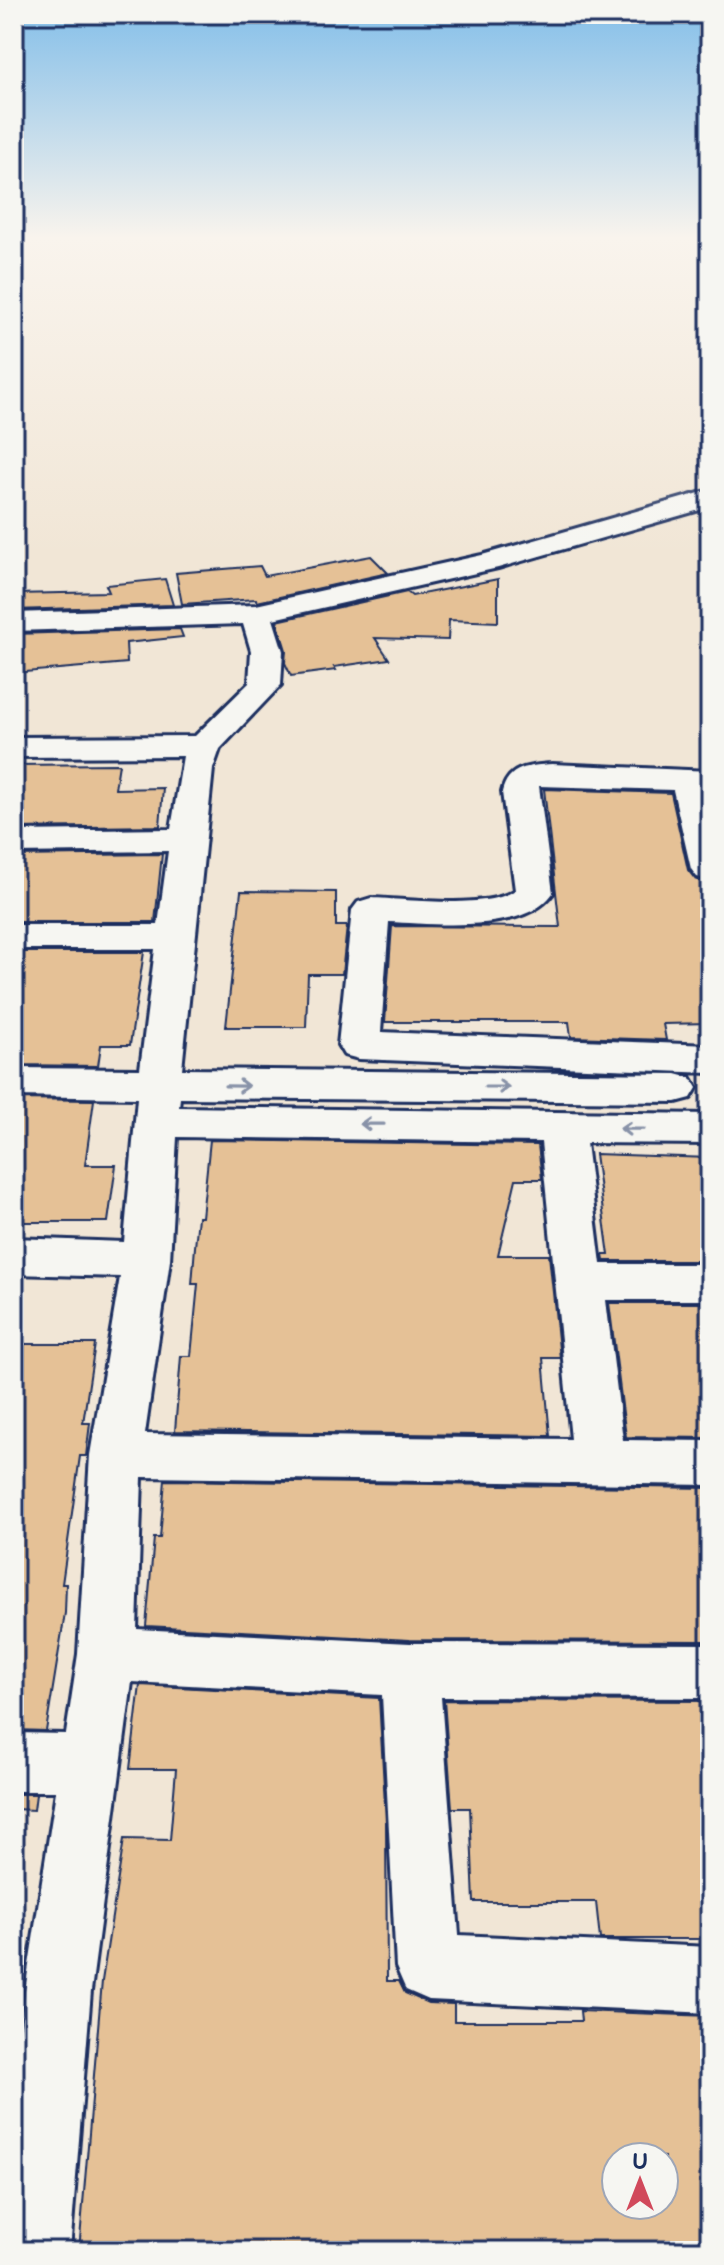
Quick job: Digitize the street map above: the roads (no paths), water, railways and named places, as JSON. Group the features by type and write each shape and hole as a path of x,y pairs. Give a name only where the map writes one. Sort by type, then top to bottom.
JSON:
{"street":[{"path":"14,622 256,614 488,562 710,498"},
{"path":"33,2251 58,1991 107,1654 116,1455 146,1260 158,1103 196,769 204,746 265,685 267,651 256,614"},
{"path":"14,747 204,746"},
{"path":"691,1073 359,1045 371,910 505,911 529,901 534,893 520,792 522,782 528,777 552,774 699,781 710,869"},
{"path":"14,842 188,840"},
{"path":"14,937 177,937"},
{"path":"158,1103 691,1073"},
{"path":"14,1082 158,1103 562,1128 710,1129"},
{"path":"562,1128 600,1464"},
{"path":"14,1256 146,1260"},
{"path":"579,1282 710,1282"},
{"path":"116,1455 600,1464 710,1463"},
{"path":"107,1654 410,1670 710,1671"},
{"path":"410,1670 429,1967 710,1980"},
{"path":"14,1762 91,1763"}]}
